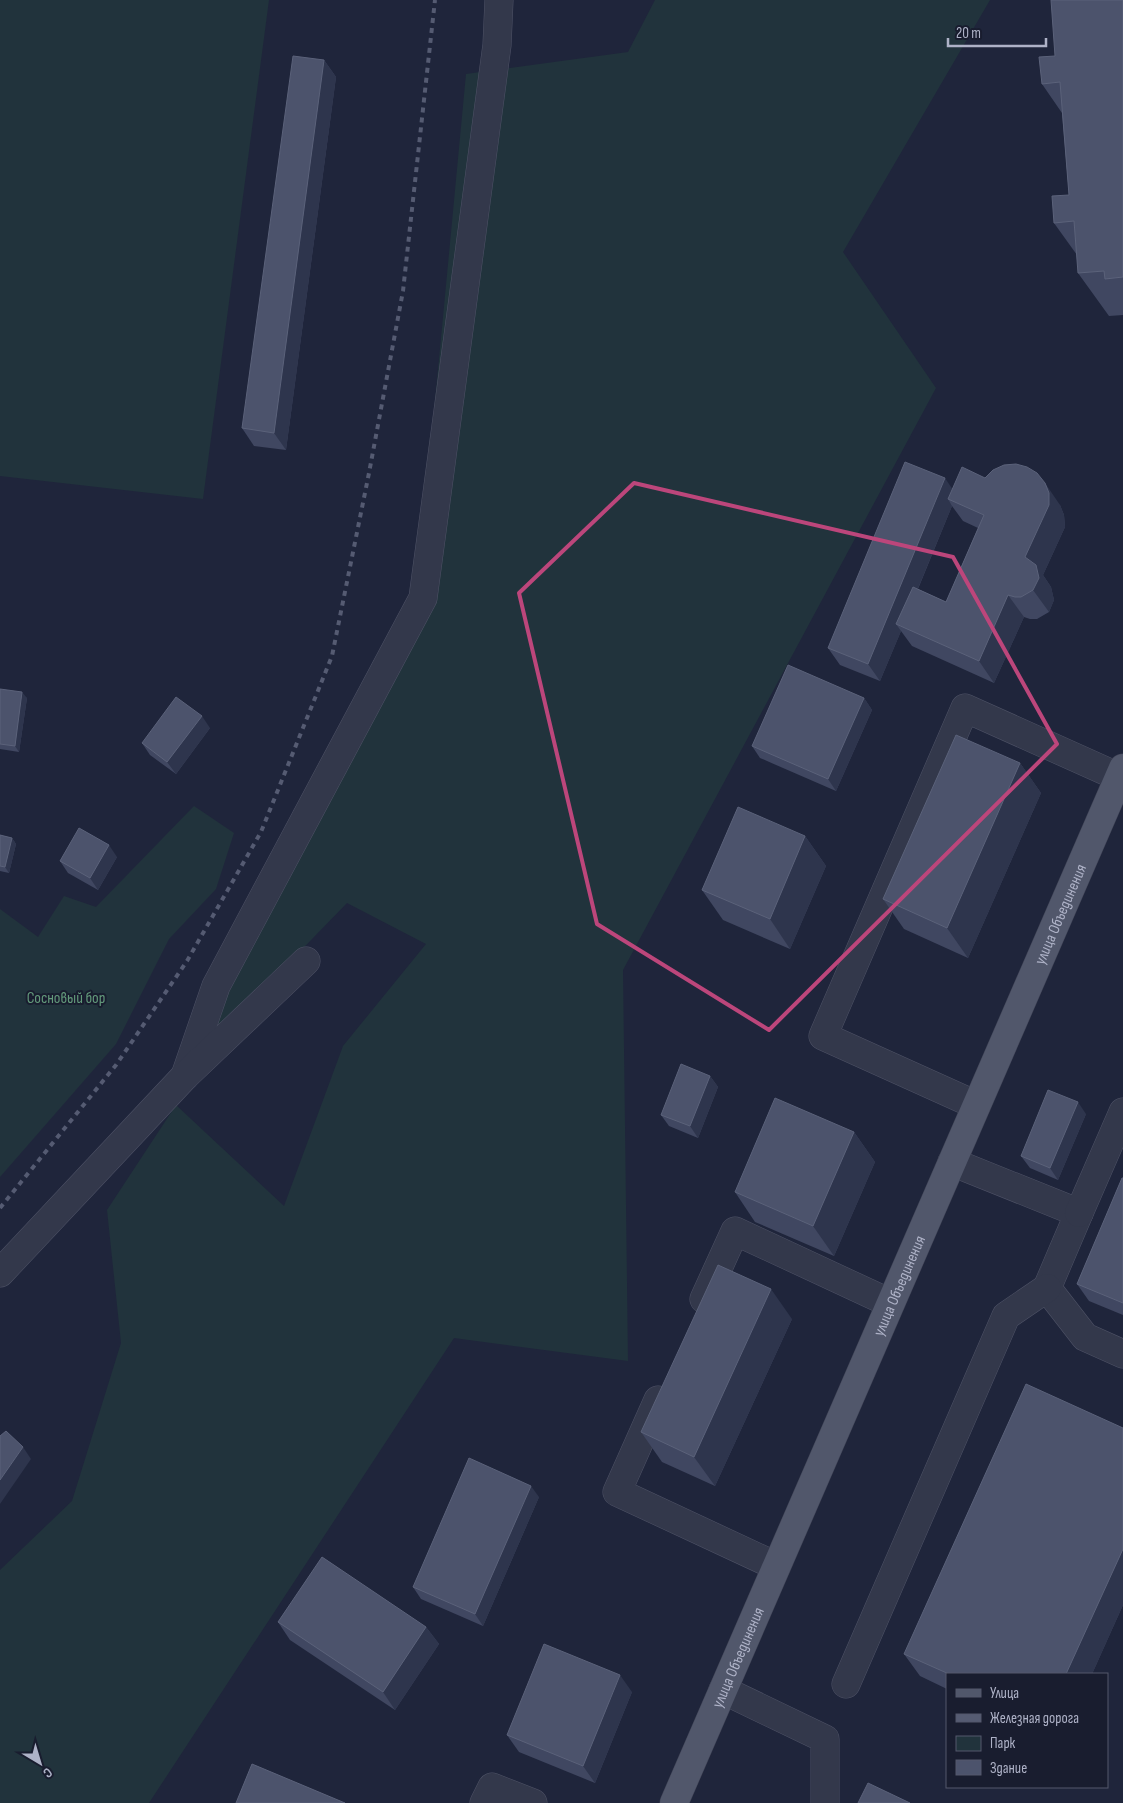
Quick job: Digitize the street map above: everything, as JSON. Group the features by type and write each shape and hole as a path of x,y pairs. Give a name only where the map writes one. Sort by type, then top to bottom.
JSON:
{"main road":[{"name":"улица Объединения","path":"674,1803 1121,772"}],"lane":[{"path":"185,1076 216,986 423,598 495,54 499,0"},
{"path":"976,1105 823,1036 965,708 1121,772"},
{"path":"0,1273 185,1076 306,961"},
{"path":"846,1684 1006,1316 1047,1288 1123,1112"},
{"path":"952,1162 1079,1213"},
{"path":"694,1321 734,1232 890,1303"},
{"path":"1047,1288 1085,1337 1123,1354"},
{"path":"670,1375 617,1492 776,1566"},
{"path":"723,1690 825,1739 825,1803"},
{"path":"484,1803 492,1787 534,1803"}],"highlighted area":[{"path":"634,483 953,557 1057,744 769,1030 597,924 519,593"}],"green space":[{"path":"0,0 269,0 203,499 0,476"},
{"path":"655,0 990,0 843,252 936,388 623,970 628,1361 454,1338 149,1803 0,1803 0,1570 72,1501 121,1343 107,1210 176,1105 284,1206 343,1046 426,944 347,903 216,1038 196,1001 418,581 466,74 628,52"},
{"name":"Сосновый бор","path":"194,806 234,833 216,889 169,939 116,1044 0,1177 0,909 38,937 64,896 96,907"}],"building":[{"path":"1051,0 1123,0 1123,277 1105,279 1104,271 1078,273 1074,221 1054,223 1052,196 1069,195 1060,82 1042,84 1039,57 1055,56"},
{"path":"293,56 324,60 274,433 242,428"},
{"path":"905,462 945,478 868,664 828,648"},
{"path":"1016,464 1027,467 1037,473 1045,483 1049,493 1049,505 1025,557 1036,565 1039,578 1033,590 1021,597 1008,595 979,661 896,624 913,587 946,602 984,515 948,499 962,467 985,478 993,470 1004,465"},
{"path":"788,665 864,698 828,779 752,746"},
{"path":"0,689 22,692 15,746 0,744"},
{"path":"176,697 202,716 167,762 142,743"},
{"path":"956,735 1020,763 947,928 883,899"},
{"path":"738,807 805,836 770,919 702,890"},
{"path":"79,828 109,845 90,878 60,861"},
{"path":"0,835 12,838 5,867 0,866"},
{"path":"681,1064 710,1076 690,1126 661,1115"},
{"path":"1048,1090 1078,1102 1050,1168 1021,1156"},
{"path":"775,1098 854,1132 813,1226 735,1192"},
{"path":"1123,1178 1123,1303 1077,1284"},
{"path":"718,1265 771,1289 694,1457 641,1432"},
{"path":"1026,1384 1123,1428 1123,1549 1066,1673 947,1673 904,1654"},
{"path":"6,1431 23,1447 0,1480 0,1436"},
{"path":"469,1458 531,1486 475,1614 413,1587"},
{"path":"322,1557 426,1627 383,1692 278,1622"},
{"path":"544,1644 620,1675 583,1766 507,1735"},
{"path":"252,1764 345,1803 236,1803"},
{"path":"868,1783 910,1803 858,1803"}],"railway":[{"path":"0,1208 116,1065 187,961 261,832 332,656 403,291 435,0"}]}
